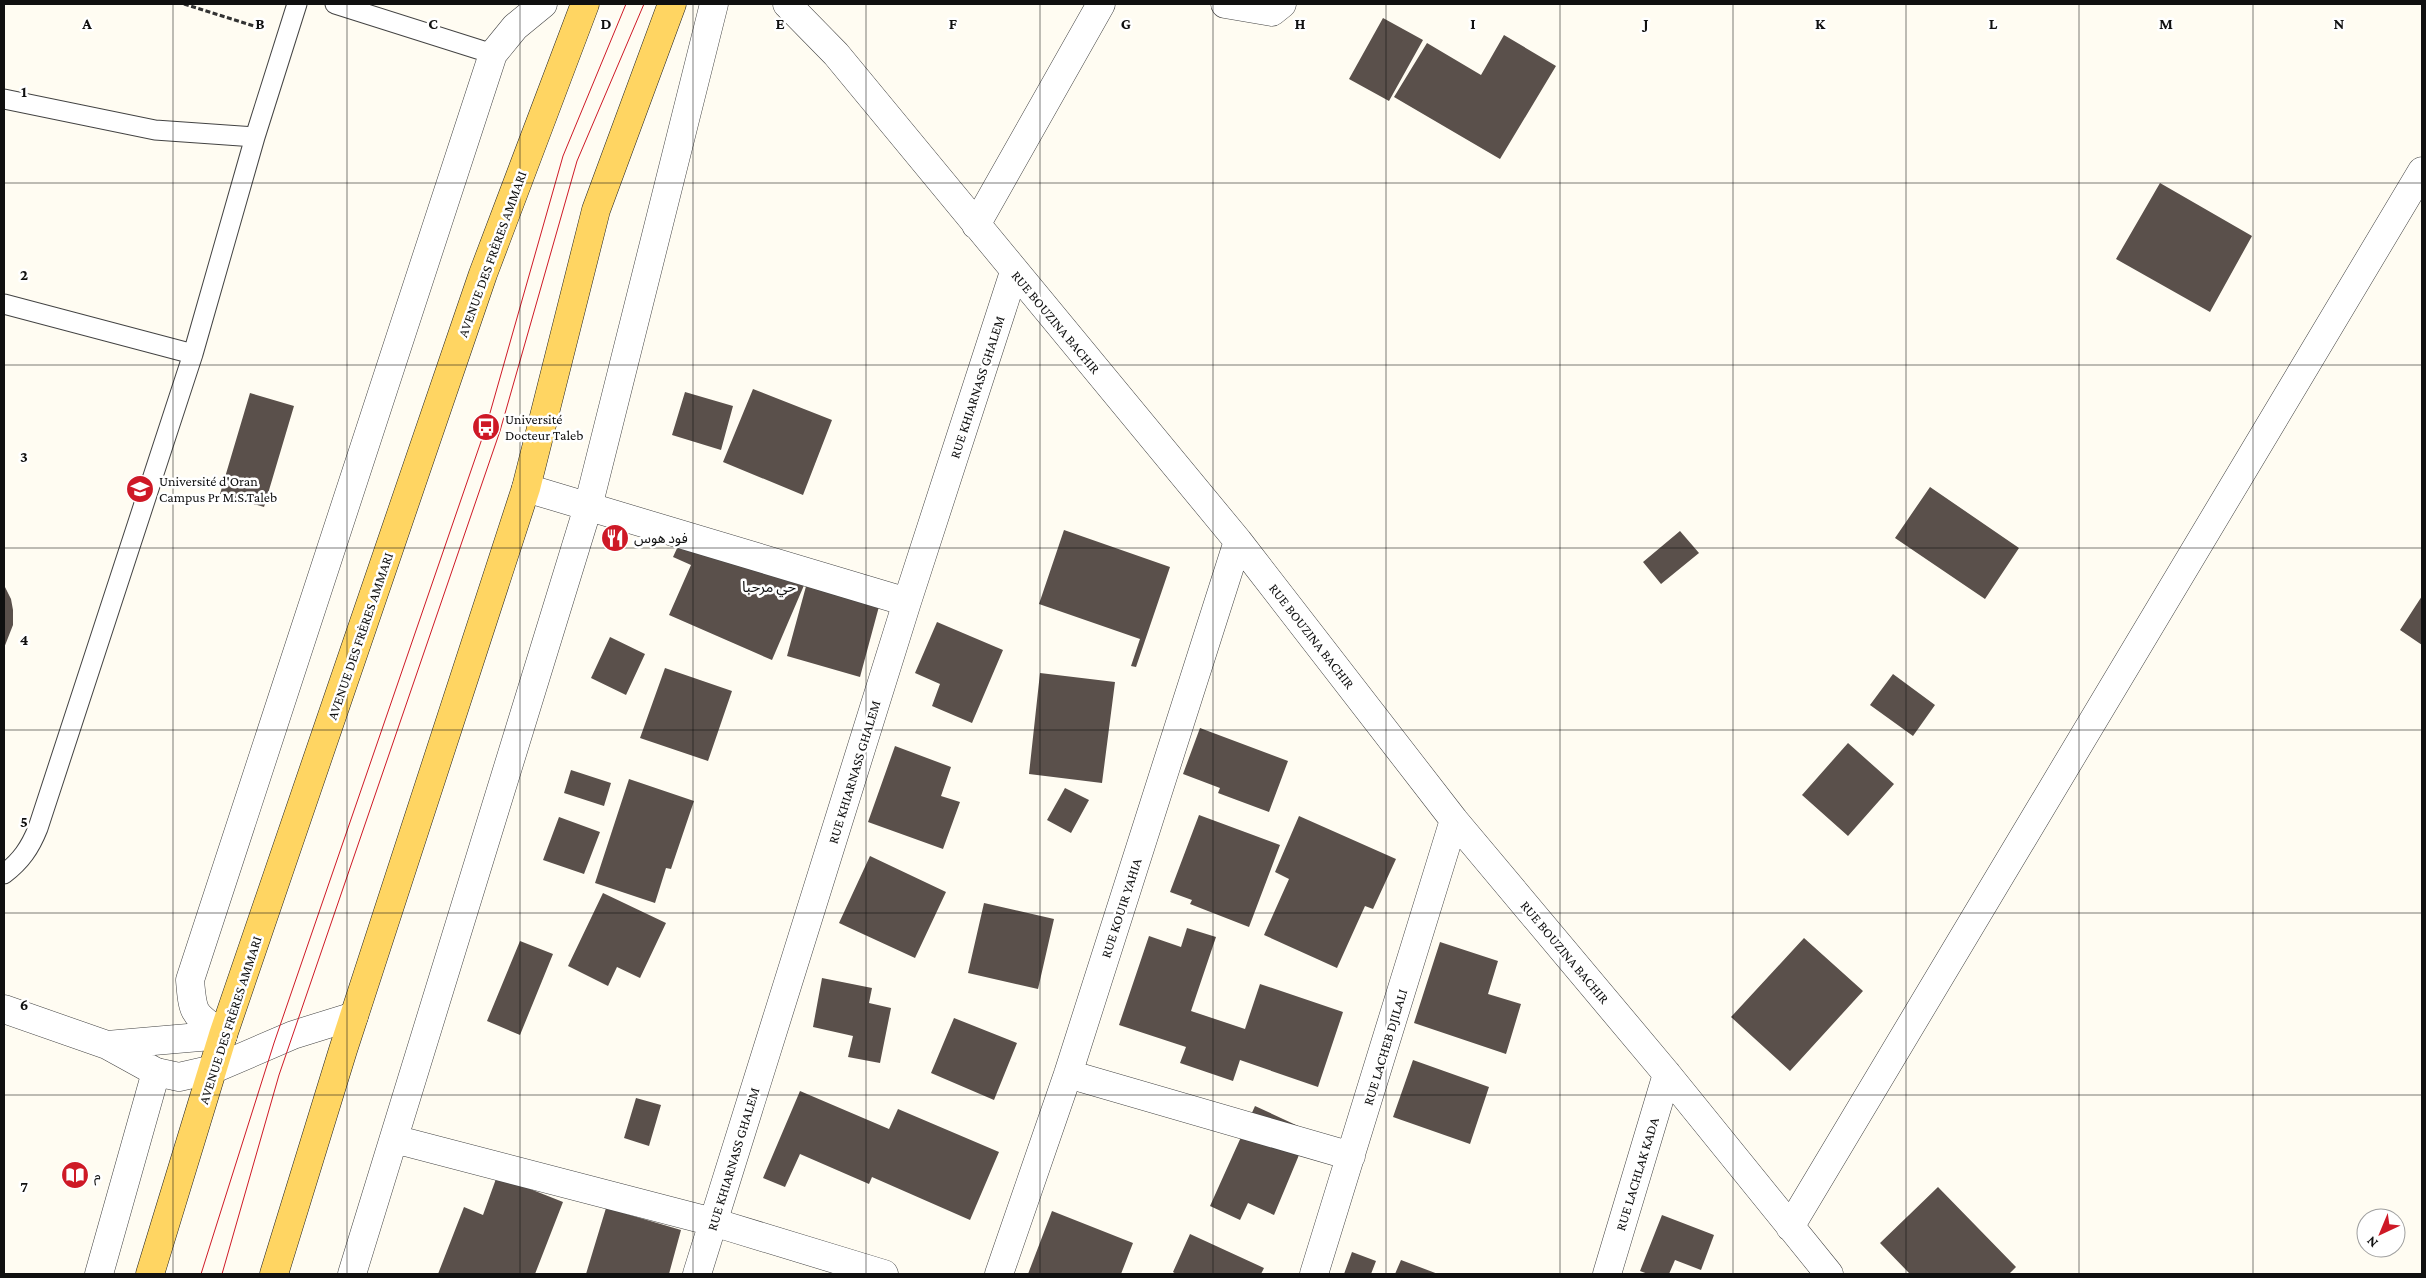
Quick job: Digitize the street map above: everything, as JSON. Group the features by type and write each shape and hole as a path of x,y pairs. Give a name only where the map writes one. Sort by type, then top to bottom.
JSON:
{"main road":[{"name":"AVENUE DES FRÈRES AMMARI","path":"150,1274 223,1035 483,274 585,4"},
{"path":"274,1274 354,1016 526,488 596,210 672,4"}],"street":[{"path":"223,1035 196,1014 192,1007 190,980 493,54 514,27 543,4"},
{"path":"352,1274 588,507 714,4"},
{"name":"RUE BOUZINA BACHIR","path":"787,4 836,54 1014,272 1238,541 1454,820 1667,1074 1828,1274"},
{"path":"976,225 1101,4"},
{"path":"1226,4 1272,12 1282,4"},
{"path":"1790,1227 2422,172"},
{"name":"RUE KHIARNASS GHALEM","path":"697,1274 907,602 1014,272"},
{"path":"526,488 907,602"},
{"name":"RUE KOUIR YAHIA","path":"999,1274 1068,1074 1238,541"},
{"name":"RUE LACHEB DJILALI","path":"1314,1274 1454,820"},
{"path":"4,1009 108,1045 156,1072 179,1077 214,1069 293,1035 354,1016"},
{"path":"108,1045 223,1035"},
{"path":"98,1274 156,1072"},
{"path":"1068,1074 1351,1156"},
{"name":"RUE LACHLAK KADA","path":"1607,1274 1667,1074"},
{"path":"394,1139 713,1222 884,1274"}],"lane":[{"path":"4,874 19,862 31,846 38,828 193,354 255,137 297,4"},
{"path":"335,4 493,54"},
{"path":"4,99 155,130 255,137"},
{"path":"4,304 193,354"}],"path":[{"path":"184,4 287,36"}],"building":[{"path":"1383,18 1423,40 1389,101 1349,79"},
{"path":"1504,35 1556,66 1500,159 1394,97 1427,43 1481,75"},
{"path":"2160,183 2252,236 2210,312 2116,259"},
{"path":"753,389 832,420 803,495 723,462"},
{"path":"685,392 733,406 721,450 672,435"},
{"path":"250,393 294,406 264,507 220,494"},
{"path":"1930,487 2019,548 1985,599 1895,538"},
{"path":"1064,530 1170,567 1136,667 1131,666 1140,639 1039,604"},
{"path":"685,531 805,583 772,660 669,615 691,565 673,557"},
{"path":"1680,531 1699,553 1661,584 1643,562"},
{"path":"808,579 881,599 860,677 787,656"},
{"path":"4,585 11,599 13,625 4,648"},
{"path":"2422,596 2422,645 2400,630"},
{"path":"937,622 1003,650 972,723 932,706 940,684 915,673"},
{"path":"610,637 645,654 626,695 591,678"},
{"path":"665,668 732,691 708,761 640,738"},
{"path":"1040,673 1115,682 1102,783 1029,774"},
{"path":"1893,674 1935,705 1913,736 1870,705"},
{"path":"1200,728 1288,761 1269,812 1218,793 1220,788 1183,774"},
{"path":"1848,743 1894,784 1848,836 1802,795"},
{"path":"895,746 951,767 941,796 960,802 943,849 868,822"},
{"path":"571,770 611,783 604,806 564,793"},
{"path":"629,779 694,801 671,869 666,868 655,903 595,883"},
{"path":"1065,788 1089,800 1071,833 1047,820"},
{"path":"1199,815 1280,845 1249,927 1190,904 1192,900 1170,892"},
{"path":"1299,816 1396,859 1373,909 1365,906 1337,968 1264,935 1289,879 1275,872"},
{"path":"559,817 600,832 584,874 543,860"},
{"path":"870,856 946,892 915,958 839,923"},
{"path":"603,893 666,923 640,978 617,967 608,986 568,966"},
{"path":"984,903 1054,919 1038,989 968,973"},
{"path":"1187,928 1216,937 1191,1011 1245,1029 1260,984 1343,1012 1318,1087 1240,1060 1233,1081 1180,1063 1186,1047 1119,1025 1149,936 1181,947"},
{"path":"1804,938 1863,991 1790,1071 1731,1017"},
{"path":"520,941 553,954 520,1035 487,1021"},
{"path":"1440,942 1498,961 1488,994 1521,1004 1506,1054 1414,1023"},
{"path":"822,978 872,988 869,1003 891,1008 880,1063 848,1057 853,1036 813,1027"},
{"path":"954,1018 1017,1043 994,1100 931,1073"},
{"path":"1413,1060 1489,1087 1470,1144 1393,1117"},
{"path":"800,1091 889,1129 898,1109 999,1152 970,1220 872,1177 869,1184 800,1154 785,1187 763,1178"},
{"path":"636,1098 661,1105 649,1146 624,1138"},
{"path":"1255,1106 1309,1131 1274,1215 1248,1203 1240,1220 1210,1206"},
{"path":"497,1176 563,1202 535,1274 438,1274 464,1207 483,1215"},
{"path":"1938,1187 2016,1267 2009,1274 1908,1274 1880,1243"},
{"path":"606,1208 681,1230 669,1274 586,1274"},
{"path":"1052,1211 1133,1243 1121,1274 1028,1274"},
{"path":"1662,1215 1714,1235 1701,1270 1675,1260 1669,1274 1648,1274 1640,1271"},
{"path":"1190,1234 1264,1268 1261,1274 1176,1274 1173,1272"},
{"path":"1352,1252 1376,1261 1371,1274 1344,1274"},
{"path":"1401,1260 1438,1274 1395,1274"}],"tram line":[{"path":"201,1274 274,1043 486,427 563,156 626,4"},
{"path":"222,1274 279,1075 500,431 577,161 644,4"}],"place":[{"name":"Université Docteur Taleb","path":"486,427"},
{"name":"Université d'Oran Campus Pr M.S.Taleb","path":"140,489"},
{"name":"فود هوس","path":"615,538"},
{"name":"م","path":"75,1175"}],"district":[{"name":"حي مرحبا","path":"769,587"}]}
